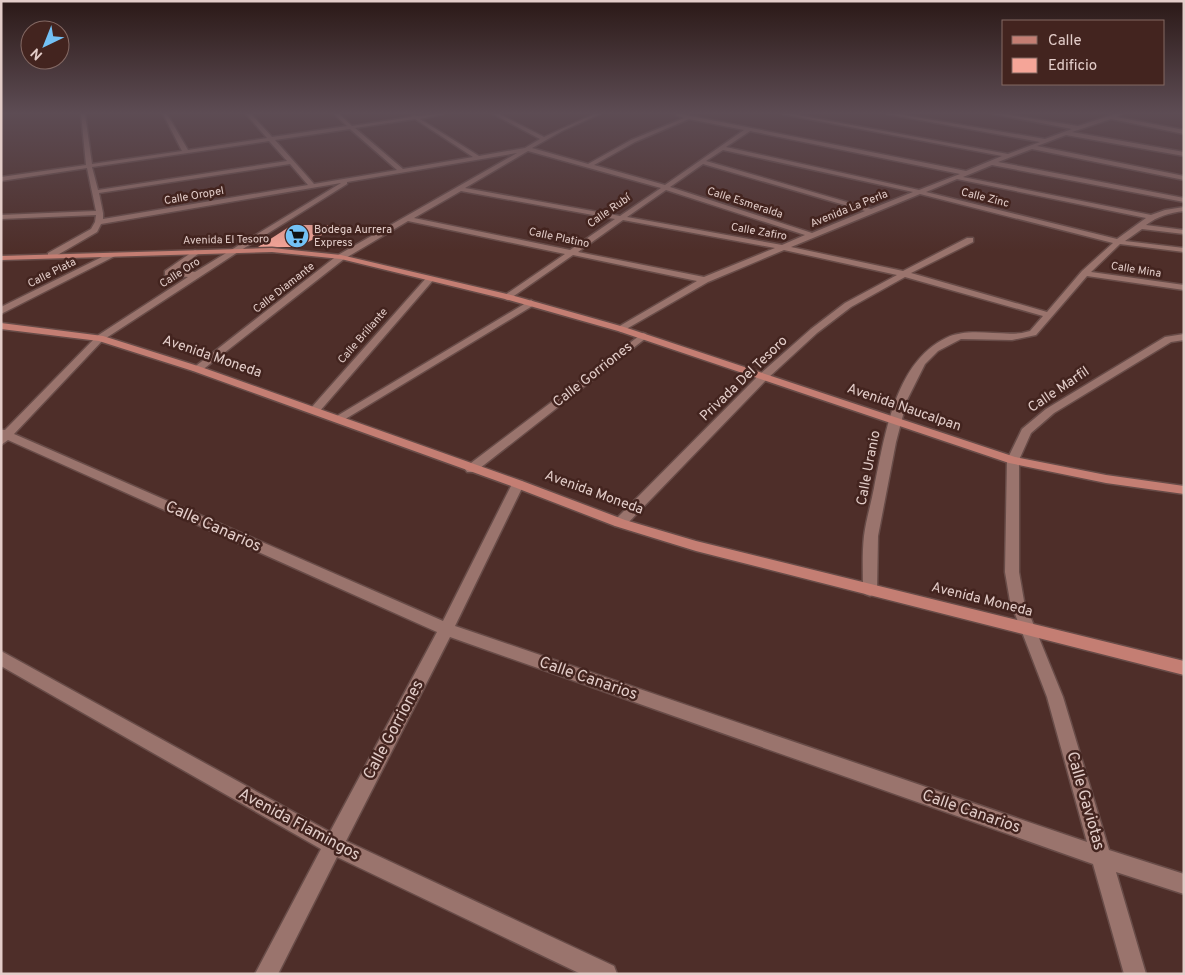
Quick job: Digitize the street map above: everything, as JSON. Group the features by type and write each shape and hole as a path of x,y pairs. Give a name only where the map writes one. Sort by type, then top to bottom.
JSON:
{"main road":[{"name":"Avenida El Tesoro","path":"1,258 51,255 280,250 341,257 508,296 621,329"},
{"name":"Avenida Moneda","path":"1,326 100,338 198,369 338,418 471,469 518,484 620,524 696,546 1184,668"},
{"name":"Avenida Naucalpan","path":"621,329 1013,460 1106,480 1184,490"}],"street":[{"path":"51,255 94,230 99,222 100,213 88,160"},
{"path":"1,179 134,160"},
{"path":"289,160 313,186"},
{"path":"389,160 402,171"},
{"name":"Calle Oropel","path":"99,222 470,160"},
{"name":"Calle Diamante","path":"198,369 341,257 512,160"},
{"name":"Calle Esmeralda","path":"567,160 665,188 812,235"},
{"path":"590,165 600,160"},
{"name":"Calle Rubí","path":"508,296 706,160"},
{"name":"Calle Zinc","path":"774,160 920,192 1118,242 1184,250"},
{"path":"899,160 966,173"},
{"name":"Avenida La Perla","path":"621,329 705,280 1000,160"},
{"path":"1093,160 1184,178"},
{"path":"95,192 291,162"},
{"path":"702,162 872,211"},
{"path":"992,163 1184,200"},
{"path":"956,177 1152,217"},
{"name":"Calle Oro","path":"3,437 100,338 235,250 350,180"},
{"name":"Calle Zafiro","path":"462,189 782,247 904,274 1048,315"},
{"name":"Calle Uranio","path":"870,590 871,536 894,421 910,380 934,348 951,338 973,336 1006,338 1022,337 1033,333 1085,273 1118,242 1152,217 1165,212 1184,209"},
{"path":"1,217 100,213"},
{"name":"Calle Platino","path":"409,219 705,280"},
{"path":"1139,226 1184,232"},
{"name":"Privada Del Tesoro","path":"620,524 764,376 814,330 848,305 970,240"},
{"path":"195,252 168,273 197,275"},
{"name":"Calle Plata","path":"1,311 113,255"},
{"name":"Calle Mina","path":"1085,273 1184,288"},
{"name":"Calle Brillante","path":"315,410 431,278"},
{"path":"338,418 530,303"},
{"name":"Calle Gorriones","path":"471,469 643,336"},
{"name":"Calle Marfil","path":"1030,630 1017,601 1012,572 1013,460 1026,431 1050,411 1168,339 1184,337"},
{"name":"Calle Canarios","path":"3,437 446,629 1101,857 1184,884"},
{"name":"Calle Gorriones","path":"266,974 446,629 518,484"},
{"name":"Calle Gaviotas","path":"1030,630 1055,696 1135,974"},
{"name":"Avenida Flamingos","path":"1,658 334,846 606,974"}],"building":[{"name":"Bodega Aurrera Express","path":"292,225 342,225 298,247 258,247"}],"place":[{"name":"Bodega Aurrera Express","path":"297,236"}]}
